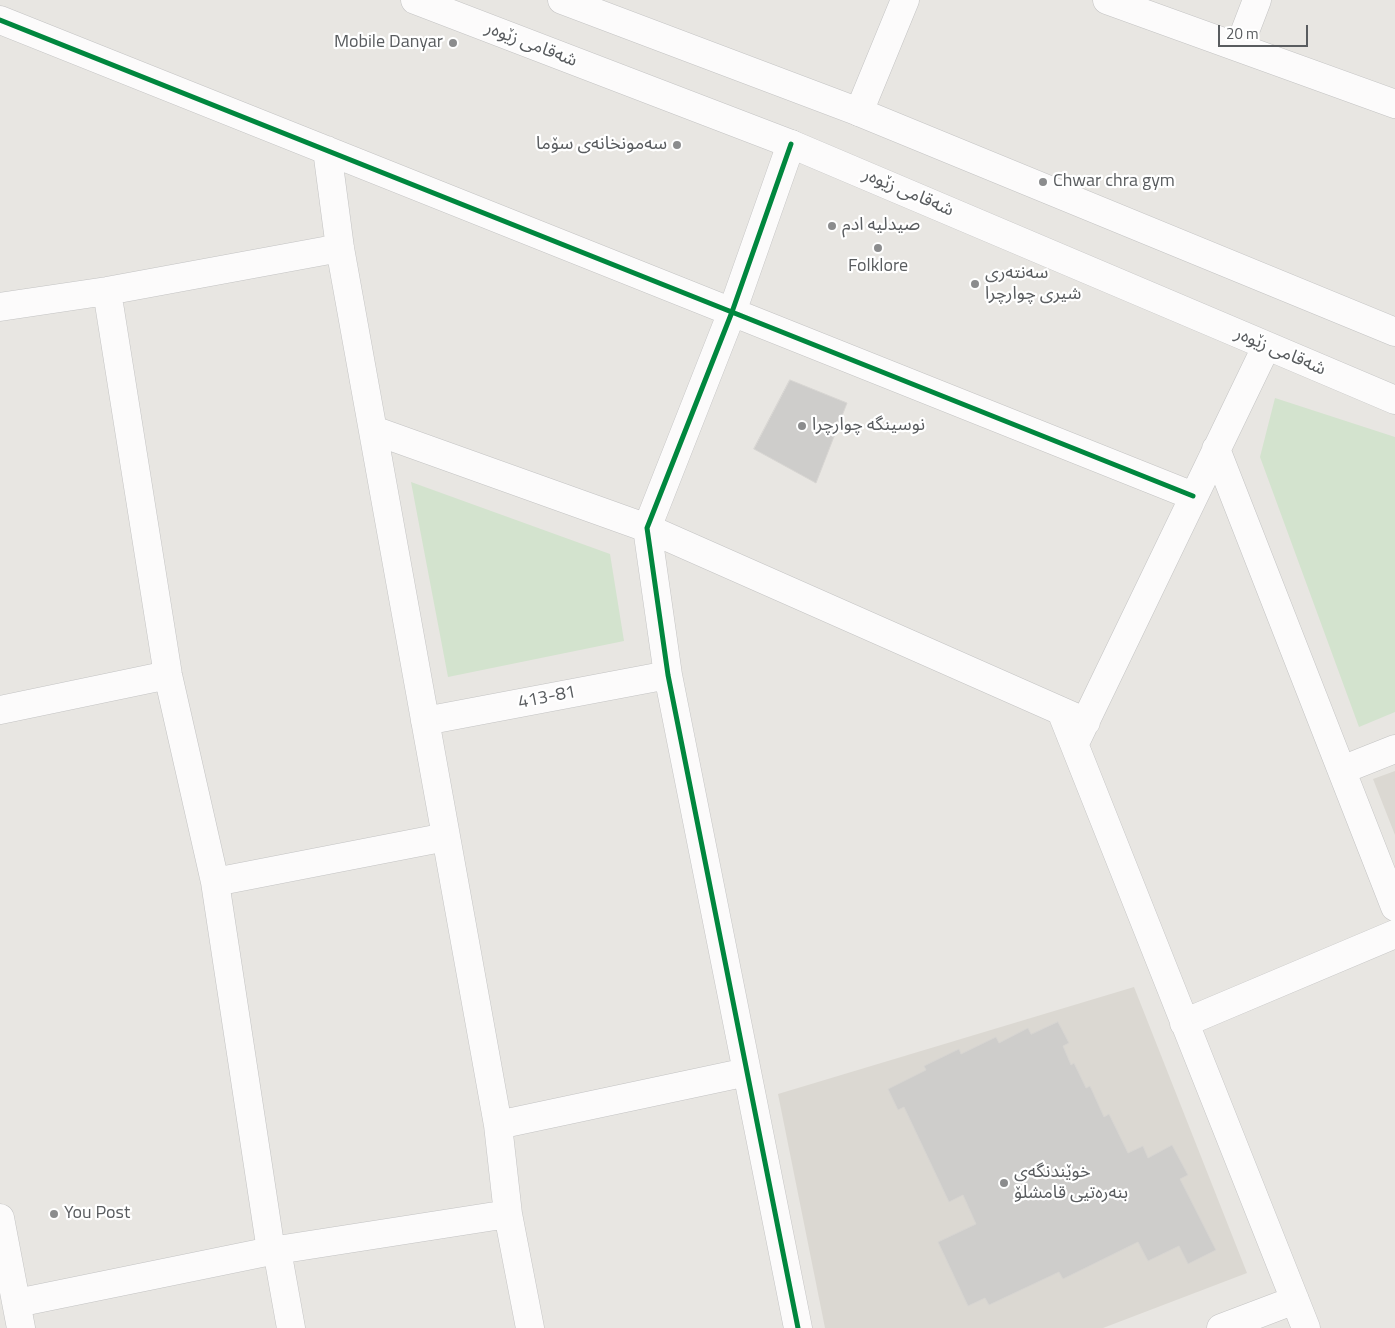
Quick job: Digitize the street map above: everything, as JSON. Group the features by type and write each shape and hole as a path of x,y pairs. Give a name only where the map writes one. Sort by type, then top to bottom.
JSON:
{"street":[{"name":"شەقامی زێوەر","path":"415,0 791,144 1266,347 1395,400"},
{"path":"562,0 859,112 1395,332"},
{"path":"859,112 905,0"},
{"path":"1107,0 1395,104"},
{"path":"1239,47 1257,0"},
{"path":"0,20 1193,496"},
{"path":"791,144 732,312 646,528 668,675 798,1328"},
{"path":"328,150 340,248 498,1125 508,1214 530,1328"},
{"path":"0,307 107,291 340,248"},
{"path":"107,291 168,675 215,882 274,1250 291,1328"},
{"path":"1080,733 1266,347"},
{"path":"372,430 646,528 1061,711 1080,733 1184,1023 1306,1328"},
{"path":"1216,449 1395,907"},
{"path":"0,710 168,675"},
{"name":"413-81","path":"425,721 668,675"},
{"path":"1342,770 1395,749"},
{"path":"215,882 446,837"},
{"path":"1184,1023 1395,934"},
{"path":"498,1125 747,1072"},
{"path":"0,1218 19,1315 274,1250 508,1214"},
{"path":"1221,1328 1295,1300"}],"shaded area":[{"path":"1395,771 1395,835 1373,779"},
{"name":"خوێندنگەی بنەرەتیی قامشلۆ","path":"1134,987 1247,1273 1103,1328 825,1328 778,1094"}],"green space":[{"path":"1275,398 1395,437 1395,712 1359,727 1260,457"},
{"path":"411,482 610,554 624,641 448,677"}],"building":[{"name":"نوسینگە چوارچرا","path":"790,380 847,403 816,483 754,449"},
{"path":"1058,1022 1069,1043 1063,1046 1071,1065 1074,1063 1086,1088 1090,1086 1104,1117 1109,1114 1128,1153 1143,1146 1148,1158 1172,1145 1188,1175 1180,1179 1216,1250 1188,1264 1179,1246 1148,1261 1138,1242 1063,1279 1059,1272 989,1305 985,1298 968,1306 938,1242 976,1224 963,1195 949,1202 904,1107 898,1110 888,1089 926,1070 924,1066 959,1049 961,1054 996,1037 999,1043 1028,1028 1031,1034"}],"cycle path":[{"path":"0,20 1193,496"},
{"path":"791,144 732,312 647,528 668,675 798,1328"}],"place":[{"name":"Mobile Danyar","path":"453,43"},
{"name":"سەمونخانەی سۆما","path":"677,145"},
{"name":"Chwar chra gym","path":"1043,182"},
{"name":"صیدلیە ادم","path":"832,226"},
{"name":"Folklore","path":"878,248"},
{"name":"سەنتەری شیری چوارچرا","path":"975,284"},
{"name":"نوسینگە چوارچرا","path":"802,426"},
{"name":"خوێندنگەی بنەرەتیی قامشلۆ","path":"1004,1183"},
{"name":"You Post","path":"54,1214"}]}
